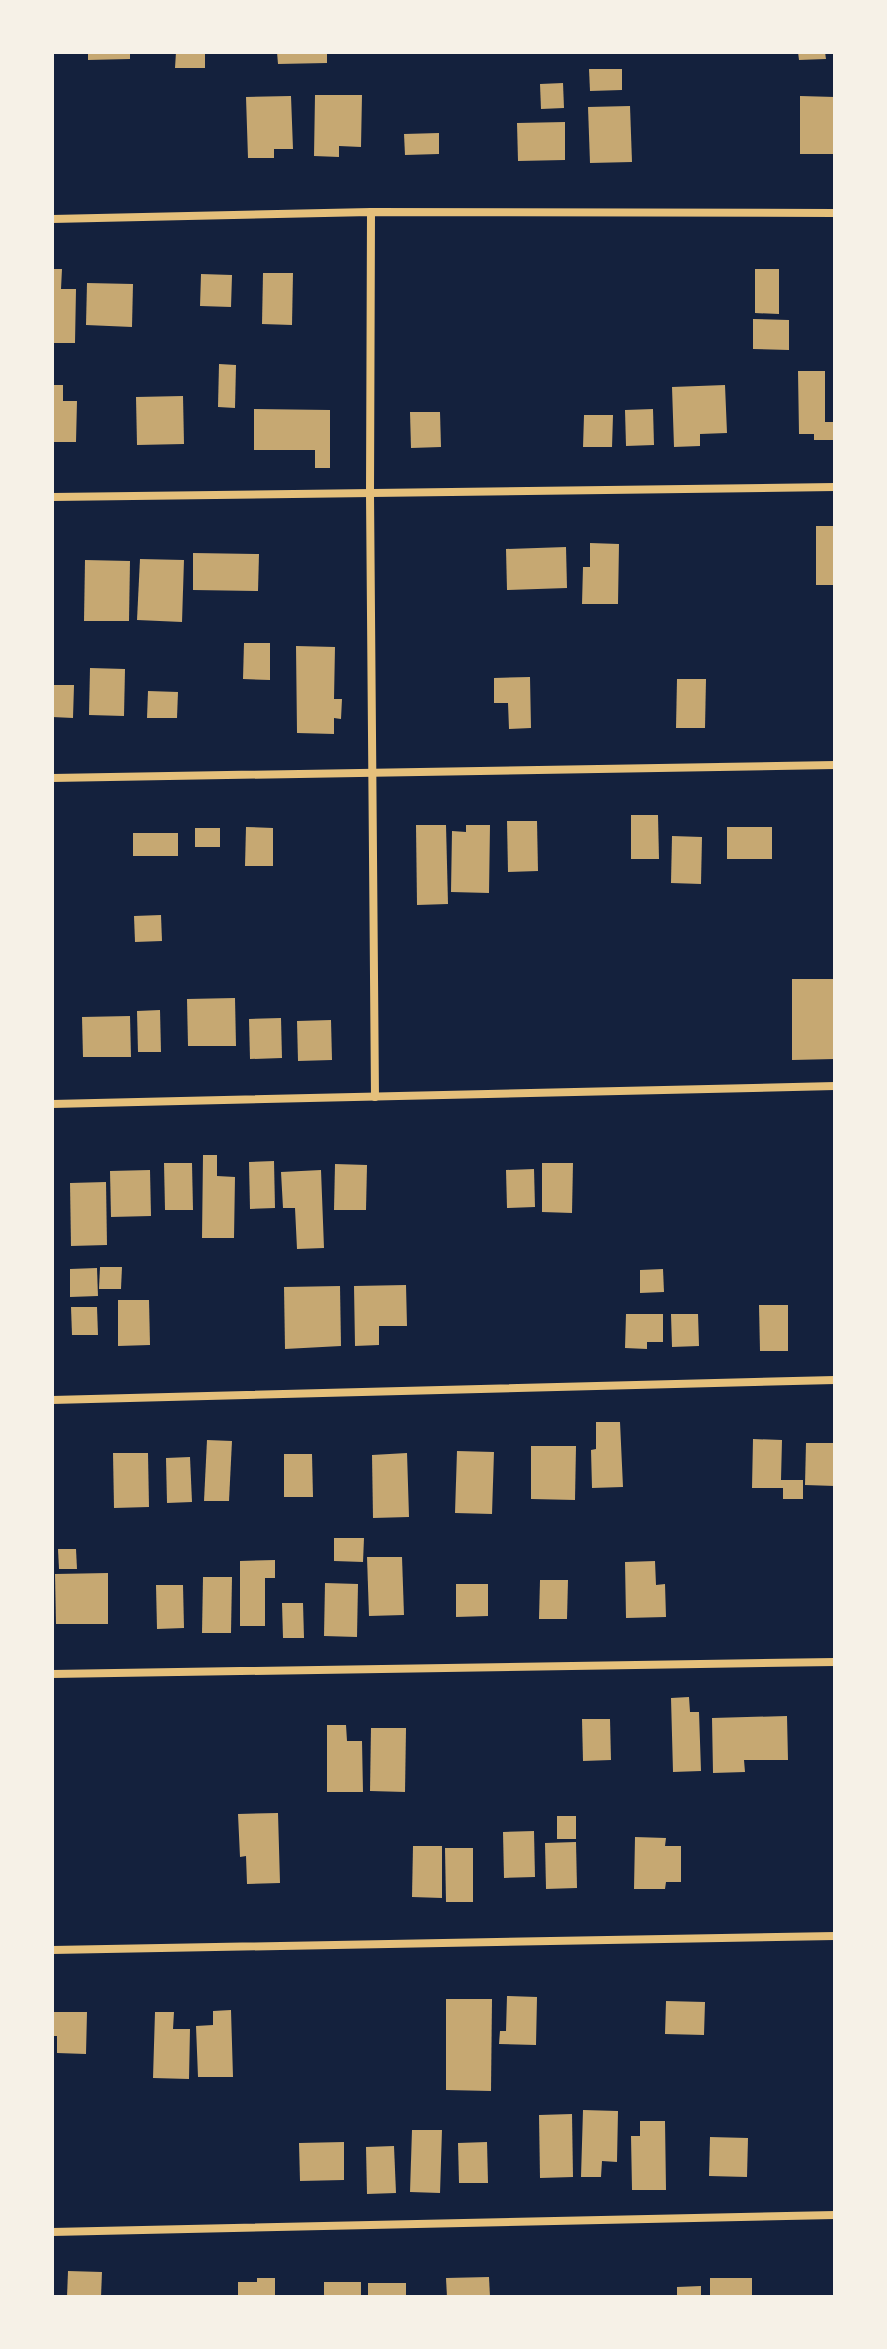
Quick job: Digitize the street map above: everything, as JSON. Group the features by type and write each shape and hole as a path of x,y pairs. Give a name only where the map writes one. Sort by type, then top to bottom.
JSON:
{"street":[{"path":"52,219 371,212 835,213"},
{"path":"371,212 375,1097"},
{"path":"52,497 835,487"},
{"path":"52,778 835,765"},
{"path":"52,1104 835,1086"},
{"path":"52,1400 835,1380"},
{"path":"52,1674 835,1662"},
{"path":"52,1950 835,1936"},
{"path":"52,2232 835,2215"}],"building":[{"path":"88,52 130,52 130,59 88,60"},
{"path":"176,52 205,52 205,68 175,68"},
{"path":"277,52 327,52 327,63 278,64"},
{"path":"798,52 825,52 826,59 799,60"},
{"path":"589,69 622,69 622,90 590,91"},
{"path":"563,83 564,108 541,109 540,84"},
{"path":"315,95 362,95 361,147 339,146 339,157 314,156"},
{"path":"291,96 293,149 274,149 274,158 248,158 246,97"},
{"path":"800,96 835,97 835,154 800,154"},
{"path":"630,106 632,162 590,163 588,107"},
{"path":"565,122 565,160 518,161 517,123"},
{"path":"439,133 439,154 405,155 404,134"},
{"path":"52,269 62,269 61,289 76,289 75,343 52,343"},
{"path":"755,269 779,269 779,314 755,313"},
{"path":"263,273 293,273 292,325 262,324"},
{"path":"201,274 232,275 231,307 200,306"},
{"path":"87,283 133,284 132,327 86,325"},
{"path":"753,319 789,320 789,350 753,349"},
{"path":"219,364 236,365 235,408 218,407"},
{"path":"798,371 825,371 825,422 835,422 835,440 814,440 814,434 799,434"},
{"path":"52,385 63,385 63,401 77,401 76,442 52,442"},
{"path":"725,385 727,433 700,434 700,446 674,447 672,387"},
{"path":"183,396 184,444 137,445 136,397"},
{"path":"254,409 330,410 330,468 315,468 315,450 254,450"},
{"path":"653,409 654,445 626,446 625,410"},
{"path":"410,412 440,412 441,447 411,448"},
{"path":"584,415 613,415 612,447 583,447"},
{"path":"816,526 835,526 835,585 816,585"},
{"path":"590,543 619,544 618,604 582,604 583,567 590,567"},
{"path":"566,547 567,588 507,590 506,549"},
{"path":"193,553 259,554 258,591 193,590"},
{"path":"140,559 184,560 182,622 137,620"},
{"path":"85,560 130,561 129,621 84,621"},
{"path":"244,643 270,643 270,680 243,679"},
{"path":"296,646 335,647 334,699 342,699 341,719 334,718 334,734 297,733"},
{"path":"90,668 125,669 124,716 89,715"},
{"path":"530,677 531,728 509,729 508,703 494,703 494,678"},
{"path":"677,679 706,679 705,728 676,728"},
{"path":"52,685 74,685 73,718 52,717"},
{"path":"148,691 178,692 177,718 147,718"},
{"path":"631,815 658,815 659,859 631,859"},
{"path":"507,821 537,821 538,871 508,872"},
{"path":"416,825 446,825 448,904 417,905"},
{"path":"466,825 490,825 489,893 451,892 452,831 466,832"},
{"path":"246,827 273,828 273,866 245,866"},
{"path":"727,827 772,827 772,859 727,859"},
{"path":"195,828 220,828 220,847 195,847"},
{"path":"133,833 178,833 178,856 133,856"},
{"path":"672,836 702,837 701,884 671,883"},
{"path":"161,915 162,941 135,942 134,916"},
{"path":"792,979 835,979 835,1059 792,1060"},
{"path":"235,998 236,1046 188,1046 187,999"},
{"path":"160,1010 161,1052 138,1052 137,1011"},
{"path":"130,1016 131,1057 83,1057 82,1017"},
{"path":"281,1018 282,1058 250,1059 249,1019"},
{"path":"331,1020 332,1060 298,1061 297,1021"},
{"path":"203,1155 217,1155 217,1176 235,1177 234,1238 202,1238"},
{"path":"274,1161 275,1208 250,1209 249,1162"},
{"path":"164,1163 192,1163 193,1210 165,1210"},
{"path":"542,1163 573,1163 572,1213 542,1212"},
{"path":"335,1164 367,1165 366,1210 334,1210"},
{"path":"534,1169 535,1207 507,1208 506,1170"},
{"path":"150,1170 151,1216 111,1217 110,1171"},
{"path":"321,1170 324,1248 297,1249 295,1208 283,1208 281,1172"},
{"path":"106,1182 107,1245 71,1246 70,1183"},
{"path":"100,1267 122,1267 121,1289 99,1289"},
{"path":"97,1268 98,1296 70,1297 70,1269"},
{"path":"663,1269 664,1292 640,1293 640,1270"},
{"path":"406,1285 407,1326 379,1326 379,1345 355,1346 354,1286"},
{"path":"340,1286 341,1346 285,1349 284,1287"},
{"path":"118,1300 149,1300 150,1345 118,1346"},
{"path":"759,1305 788,1305 788,1351 760,1351"},
{"path":"71,1307 97,1307 98,1335 72,1335"},
{"path":"626,1314 663,1314 663,1342 647,1342 647,1349 625,1348"},
{"path":"671,1314 698,1314 699,1346 672,1347"},
{"path":"596,1422 620,1422 623,1487 592,1488 591,1450 596,1449"},
{"path":"753,1439 782,1440 781,1480 803,1480 803,1499 783,1499 783,1488 752,1488"},
{"path":"207,1440 232,1441 229,1501 204,1501"},
{"path":"806,1443 835,1443 835,1486 805,1485"},
{"path":"531,1446 576,1446 575,1500 531,1499"},
{"path":"457,1451 494,1452 492,1514 455,1513"},
{"path":"113,1453 148,1453 149,1507 114,1508"},
{"path":"407,1453 409,1517 373,1518 372,1455"},
{"path":"284,1454 312,1454 313,1497 284,1497"},
{"path":"190,1457 192,1502 167,1503 166,1458"},
{"path":"334,1538 364,1538 363,1562 334,1561"},
{"path":"58,1549 76,1549 77,1569 59,1569"},
{"path":"367,1557 402,1557 404,1615 369,1616"},
{"path":"275,1560 275,1578 265,1578 265,1626 240,1626 240,1561"},
{"path":"655,1561 656,1585 665,1584 666,1617 626,1618 625,1562"},
{"path":"108,1573 108,1624 56,1624 55,1574"},
{"path":"203,1577 232,1577 231,1633 202,1633"},
{"path":"540,1580 568,1580 567,1619 539,1619"},
{"path":"325,1583 358,1584 357,1637 324,1636"},
{"path":"456,1584 488,1584 488,1616 456,1617"},
{"path":"156,1585 183,1585 184,1628 157,1629"},
{"path":"282,1603 303,1603 304,1638 283,1638"},
{"path":"689,1697 690,1712 699,1712 701,1771 673,1772 671,1698"},
{"path":"787,1716 788,1760 744,1760 745,1772 713,1773 712,1718"},
{"path":"582,1719 610,1719 611,1760 583,1761"},
{"path":"327,1725 346,1725 347,1741 362,1741 363,1792 327,1792"},
{"path":"371,1728 406,1728 405,1792 370,1791"},
{"path":"278,1813 280,1883 247,1884 246,1856 240,1857 238,1814"},
{"path":"557,1816 576,1816 576,1839 557,1839"},
{"path":"534,1831 535,1877 504,1878 503,1832"},
{"path":"635,1837 666,1838 665,1846 681,1846 681,1882 666,1882 665,1889 634,1889"},
{"path":"576,1842 577,1888 546,1889 545,1843"},
{"path":"413,1846 442,1846 442,1898 412,1897"},
{"path":"445,1848 473,1848 473,1902 446,1902"},
{"path":"507,1996 537,1997 536,2045 499,2044 500,2031 506,2031"},
{"path":"446,1999 492,1999 491,2091 446,2090"},
{"path":"666,2001 705,2002 704,2035 665,2034"},
{"path":"231,2010 233,2077 198,2077 196,2026 213,2025 213,2011"},
{"path":"52,2012 87,2012 86,2054 57,2053 57,2036 52,2036"},
{"path":"155,2012 174,2012 173,2029 190,2029 189,2079 153,2078"},
{"path":"583,2110 618,2111 617,2162 602,2161 601,2177 581,2177"},
{"path":"572,2114 573,2177 540,2178 539,2115"},
{"path":"640,2121 665,2121 666,2190 632,2190 631,2136 640,2136"},
{"path":"412,2130 442,2130 440,2193 410,2192"},
{"path":"710,2137 748,2138 747,2177 709,2176"},
{"path":"344,2142 344,2180 300,2181 299,2143"},
{"path":"487,2142 488,2183 459,2183 458,2143"},
{"path":"394,2146 396,2193 367,2194 366,2147"},
{"path":"68,2271 102,2272 101,2297 67,2297"},
{"path":"489,2277 490,2297 447,2297 446,2278"},
{"path":"257,2278 275,2278 275,2297 238,2297 238,2282 257,2282"},
{"path":"710,2278 752,2278 752,2297 710,2297"},
{"path":"324,2282 361,2282 361,2297 324,2297"},
{"path":"368,2283 406,2283 406,2297 368,2297"},
{"path":"701,2286 701,2297 677,2297 677,2287"}]}
